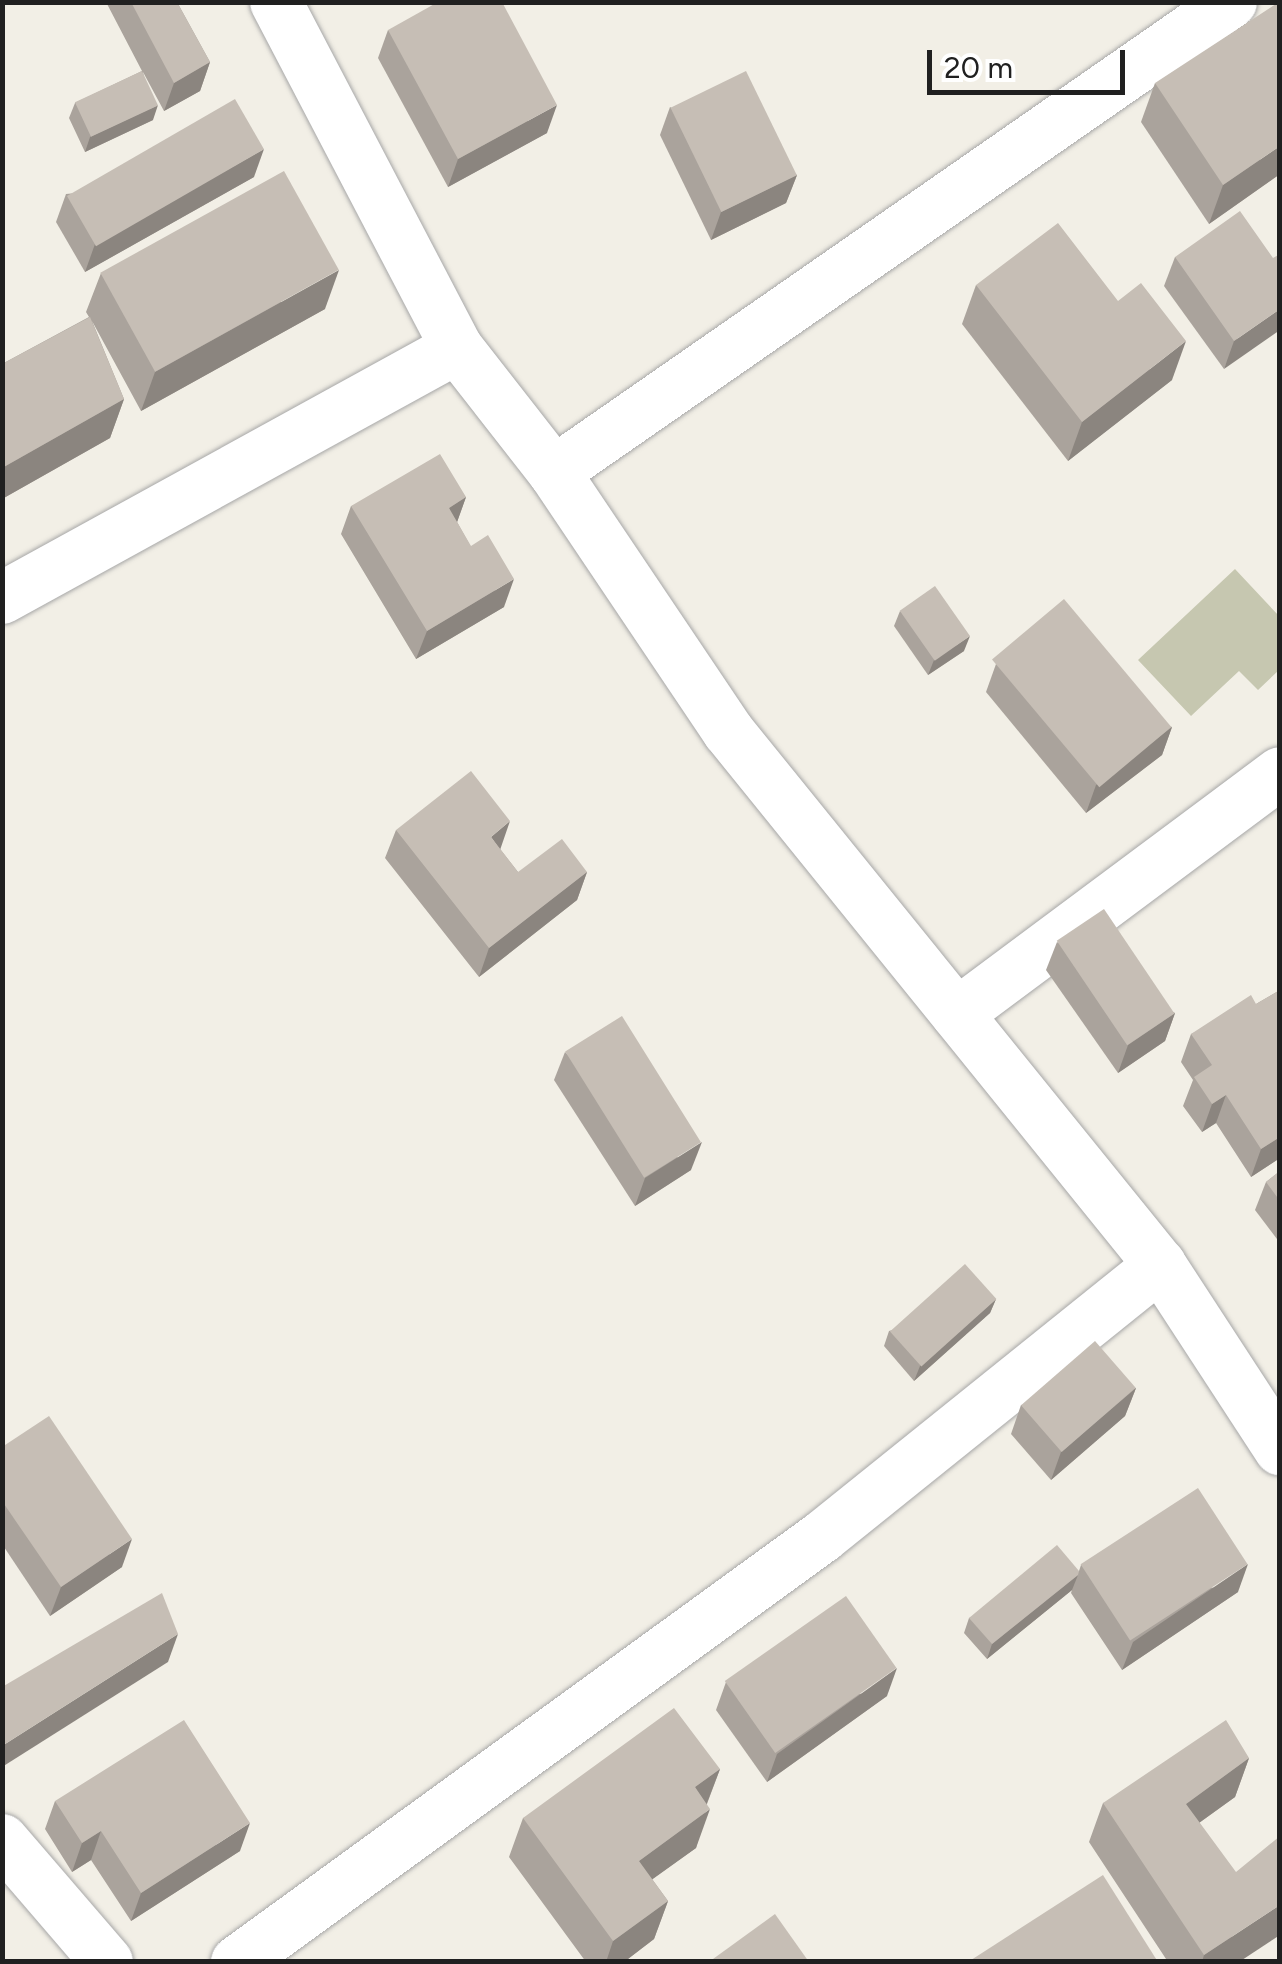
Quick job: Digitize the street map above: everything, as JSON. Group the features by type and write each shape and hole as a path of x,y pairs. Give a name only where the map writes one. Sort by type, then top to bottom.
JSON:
{"street":[{"path":"276,2 456,348 554,472 728,731 1160,1265 1280,1449"},
{"path":"554,472 1230,2"},
{"path":"2,598 456,348"},
{"path":"957,1014 1280,773"},
{"path":"236,1962 822,1537 1160,1265"},
{"path":"2,1840 107,1962"}],"shaded area":[{"path":"1235,569 1279,616 1279,670 1258,690 1239,671 1191,716 1138,660"}],"building":[{"path":"131,2 177,2 210,62 174,83"},
{"path":"438,2 502,2 557,105 458,159 388,30"},
{"path":"1279,2 1280,146 1223,185 1155,83"},
{"path":"142,71 158,105 91,137 75,102"},
{"path":"746,71 797,175 721,212 671,108"},
{"path":"235,99 264,149 96,246 67,196"},
{"path":"284,171 339,270 155,372 100,273"},
{"path":"1240,211 1273,258 1280,254 1280,309 1234,341 1175,257"},
{"path":"1058,223 1118,301 1141,283 1186,341 1082,422 976,285"},
{"path":"90,317 124,399 2,468 2,364"},
{"path":"440,454 466,497 449,508 471,546 488,535 514,579 427,631 351,506"},
{"path":"935,586 970,636 935,661 900,611"},
{"path":"1064,599 1171,727 1099,787 992,659"},
{"path":"471,771 510,821 491,837 518,872 562,839 587,872 489,948 396,830"},
{"path":"1104,909 1174,1013 1127,1045 1057,941"},
{"path":"1280,990 1280,1137 1261,1149 1226,1095 1212,1104 1194,1077 1212,1065 1191,1034 1251,995 1256,1004"},
{"path":"622,1016 701,1142 644,1178 565,1052"},
{"path":"1280,1171 1280,1201 1266,1182"},
{"path":"965,1264 996,1299 921,1367 890,1332"},
{"path":"1095,1341 1136,1388 1062,1452 1021,1405"},
{"path":"49,1416 132,1539 61,1587 2,1501 2,1447"},
{"path":"1198,1488 1248,1564 1130,1641 1081,1564"},
{"path":"1057,1545 1079,1571 1078,1575 992,1644 969,1618"},
{"path":"162,1593 178,1634 2,1746 2,1687"},
{"path":"846,1596 896,1668 775,1753 725,1681"},
{"path":"674,1708 720,1769 695,1787 710,1809 639,1861 668,1901 613,1941 523,1818"},
{"path":"184,1720 250,1823 141,1893 101,1831 82,1843 55,1801"},
{"path":"1226,1720 1249,1758 1186,1804 1236,1872 1280,1836 1280,1905 1204,1955 1103,1803"},
{"path":"1103,1875 1158,1962 968,1962"},
{"path":"775,1914 809,1962 715,1962 713,1959"}]}
